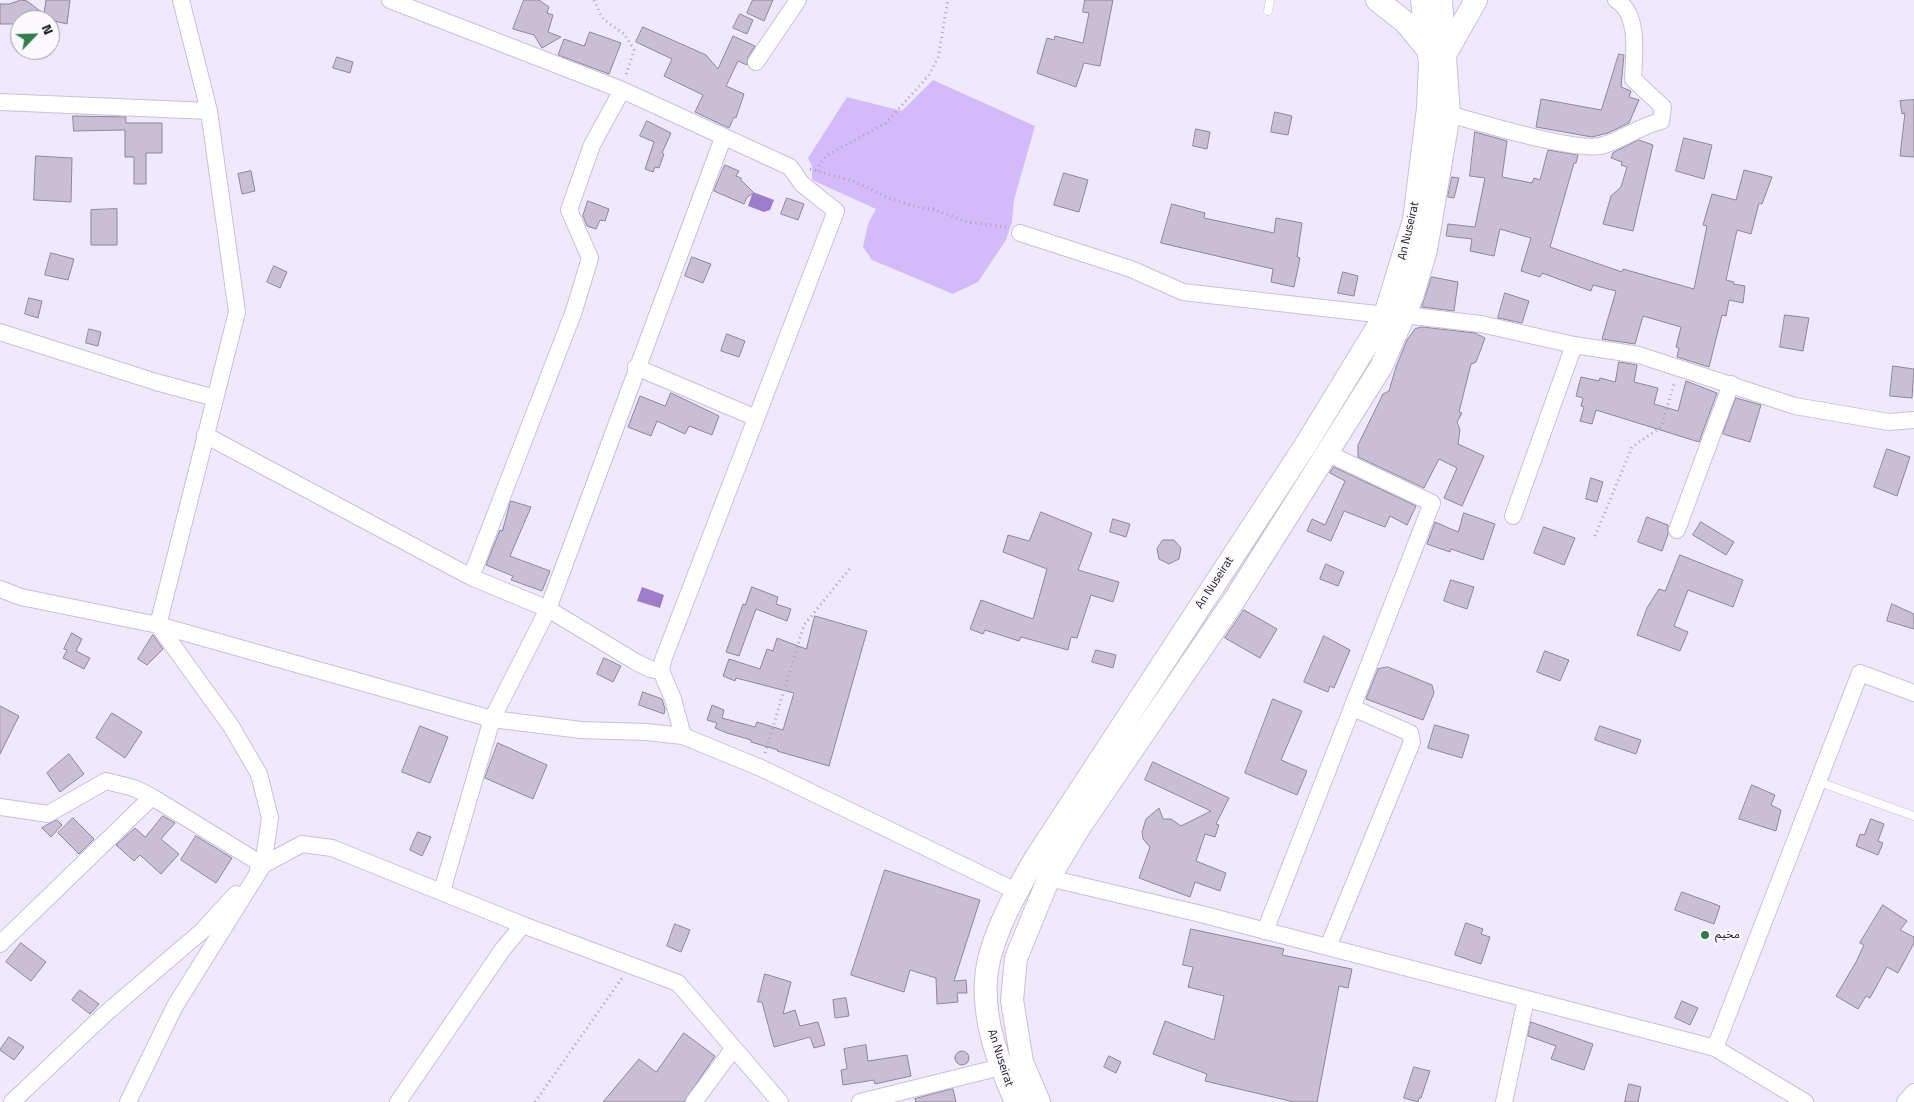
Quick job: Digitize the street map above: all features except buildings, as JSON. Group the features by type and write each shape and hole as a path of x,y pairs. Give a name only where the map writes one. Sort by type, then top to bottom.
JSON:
{"main road":[{"path":"1377,0 1406,22 1438,52"},
{"name":"An Nuseirat","path":"1016,1102 1001,1067 989,1028 986,979 1000,927 1035,859 1306,446 1395,315 1412,297 1426,250 1449,114 1438,52 1422,0"},
{"name":"An Nuseirat","path":"1039,1102 1022,1062 1012,1000 1016,958 1049,878 1077,831 1236,599 1381,367 1395,315 1414,220 1428,108 1438,52 1441,0"},
{"name":"An Nuseirat","path":"1438,52 1476,0"}],"street":[{"path":"128,1102 175,1006 263,865 270,818 259,774 231,726 158,625 237,312 209,111 181,0"},
{"path":"390,0 622,90 723,138 790,167 802,184 836,211 663,660 661,672 672,699 682,736"},
{"path":"756,62 798,0"},
{"path":"1449,114 1572,145 1602,146 1646,124 1661,121 1663,107 1633,80 1634,42 1630,17 1620,2 1616,0"},
{"path":"471,577 574,312 590,258 569,210 592,145 622,90"},
{"path":"0,102 209,111"},
{"path":"442,891 492,719 548,609 636,367 723,138"},
{"path":"1020,233 1131,269 1183,292 1481,324 1574,345 1639,355 1795,406 1889,422 1914,420"},
{"path":"0,332 156,382 215,398"},
{"path":"1513,516 1574,345"},
{"path":"636,367 756,418"},
{"path":"1677,530 1731,384"},
{"path":"205,435 471,577 548,609 636,662 661,672"},
{"path":"1265,931 1354,708 1387,615 1432,503 1327,453"},
{"path":"0,589 21,597 158,625 492,719 581,730 646,732 682,736 761,768 1018,892"},
{"path":"1715,1048 1860,674 1914,693"},
{"path":"1328,947 1412,742 1410,733 1354,708"},
{"path":"0,807 48,814 106,780 134,788 152,797 263,865"},
{"path":"0,944 152,797"},
{"path":"12,1102 105,1014 202,931 263,865 302,844 332,848 523,925 678,983 780,1102"},
{"path":"1049,878 1328,947 1715,1048 1805,1102"},
{"path":"398,1102 503,949 523,925"},
{"path":"1504,1102 1526,999"},
{"path":"694,1102 733,1049"},
{"path":"860,1102 1001,1067"},
{"path":"1904,1102 1914,1092"}],"lane":[{"path":"1268,10 1270,0"},
{"path":"1819,782 1914,816"}],"path":[{"path":"594,0 603,19 624,34 634,50 622,90"},
{"path":"818,171 820,163 826,156 894,117 930,76 938,58 948,0"},
{"path":"790,167 818,171 853,181 891,199 921,208 933,209 967,222 1005,227 1020,233"},
{"path":"1595,536 1632,447 1661,427 1679,369"},
{"path":"761,768 804,625 852,566"},
{"path":"535,1102 631,965"}],"shaded area":[{"path":"933,80 1035,126 1014,200 1012,222 1006,240 978,282 953,294 872,260 863,247 868,224 876,209 812,180 812,166 808,158 847,97 902,111"},
{"path":"753,192 774,200 770,210 764,212 748,206"},
{"path":"642,587 664,595 660,608 637,601"}],"place":[{"name":"مخيم","path":"1705,935"}]}
